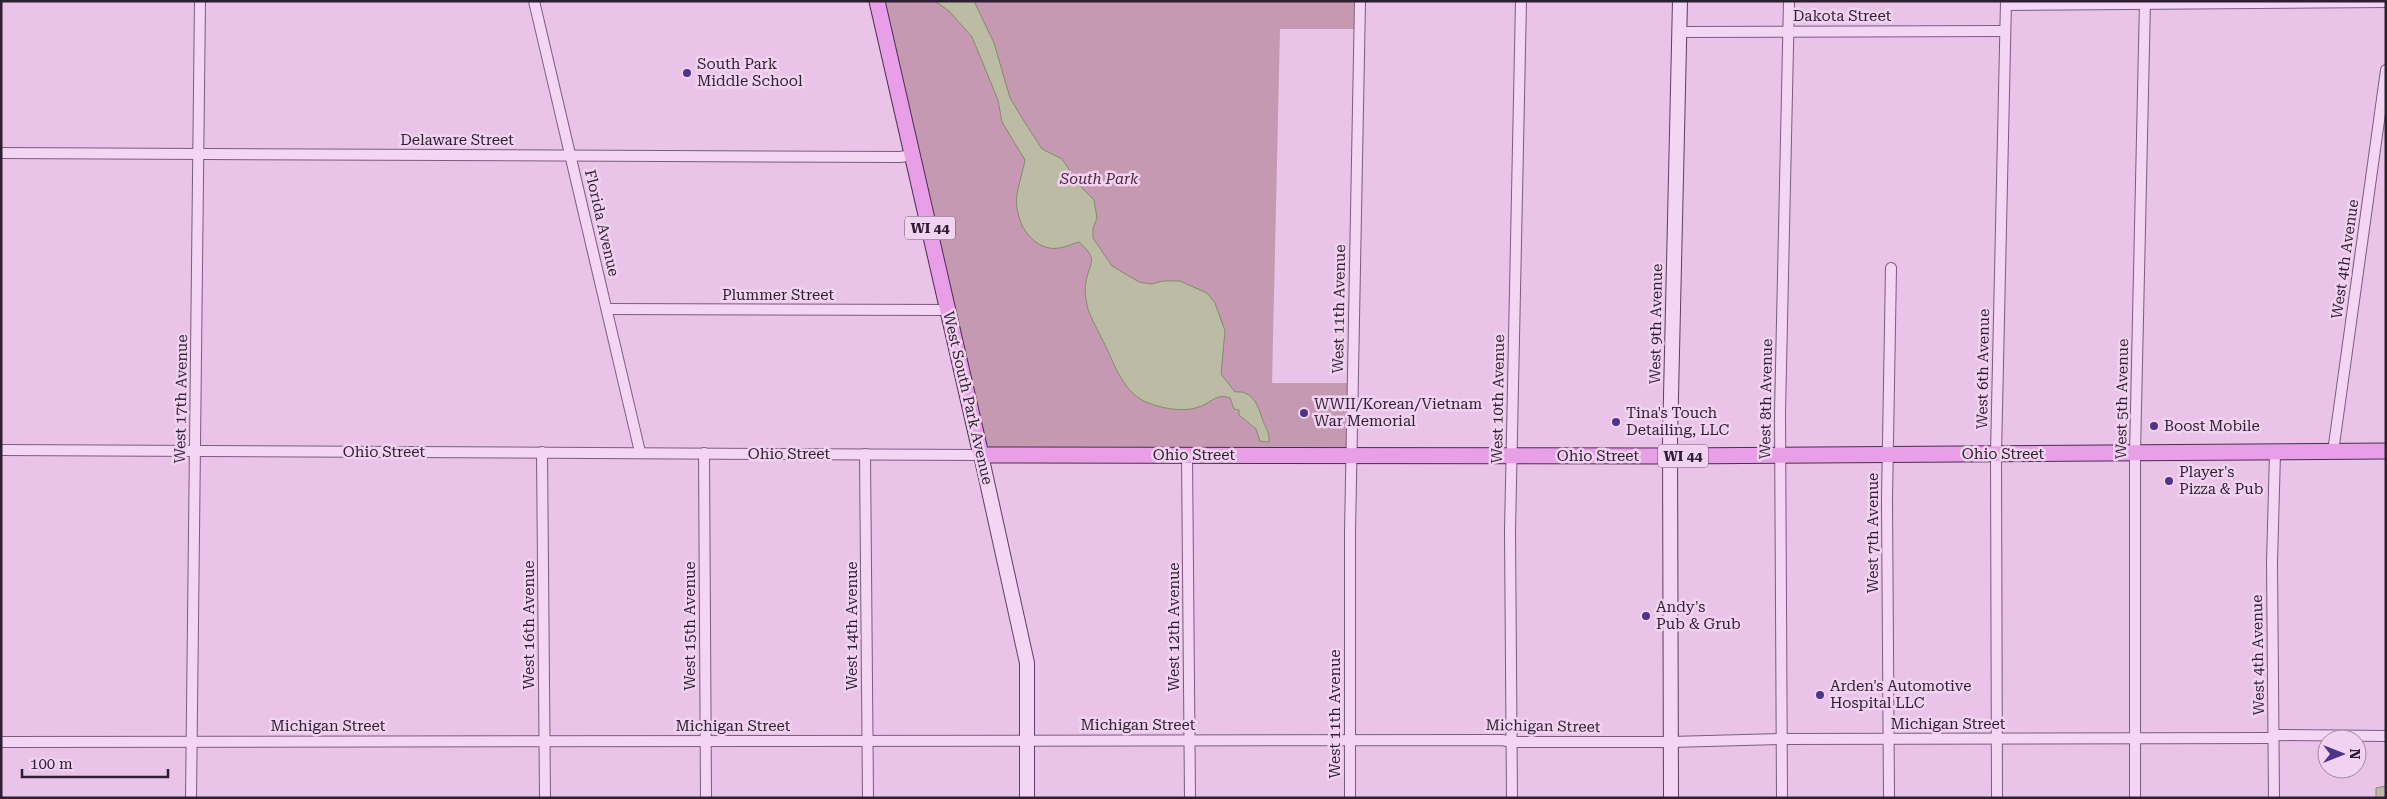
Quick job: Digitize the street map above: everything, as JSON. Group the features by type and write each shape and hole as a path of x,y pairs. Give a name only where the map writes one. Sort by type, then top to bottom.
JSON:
{"main road":[{"name":"West South Park Avenue","path":"877,1 1025,650 1027,663 1027,798"},
{"name":"West 9th Avenue","path":"1671,798 1670,456 1680,1"},
{"name":"Ohio Street","path":"981,455 1670,456 2386,451"}],"street":[{"name":"West 17th Avenue","path":"191,798 200,1"},
{"name":"Florida Avenue","path":"534,1 608,309 640,452"},
{"name":"West 11th Avenue","path":"1350,798 1351,455 1360,1"},
{"name":"West 10th Avenue","path":"1512,798 1510,593 1521,1"},
{"name":"West 8th Avenue","path":"1782,798 1780,455 1789,1"},
{"path":"2006,3 2386,2"},
{"name":"West 6th Avenue","path":"1997,798 1996,454 2006,3"},
{"name":"West 5th Avenue","path":"2135,798 2135,454 2145,3"},
{"name":"Dakota Street","path":"1679,32 2005,31"},
{"name":"West 4th Avenue","path":"2333,452 2386,70"},
{"name":"Delaware Street","path":"1,154 900,157 913,155"},
{"name":"West 7th Avenue","path":"1889,798 1888,454 1891,268"},
{"name":"Plummer Street","path":"608,309 948,310"},
{"name":"Ohio Street","path":"1,450 981,455"},
{"name":"West 16th Avenue","path":"542,452 545,798"},
{"name":"West 15th Avenue","path":"704,453 706,798"},
{"name":"West 4th Avenue","path":"2274,798 2272,555 2275,453"},
{"name":"West 14th Avenue","path":"865,454 868,798"},
{"name":"West 12th Avenue","path":"1187,455 1190,798"},
{"name":"Michigan Street","path":"1,742 706,742 867,740 1502,740 1512,742 1671,742 1782,739 2136,739 2386,736"}],"green space":[{"name":"South Park","path":"876,1 1360,1 1360,29 1280,29 1272,383 1353,383 1351,455 981,455"}],"shaded area":[{"path":"935,1 974,1 994,43 1010,98 1042,149 1062,159 1080,186 1094,200 1097,218 1093,228 1093,238 1112,266 1139,282 1151,284 1163,281 1180,281 1207,293 1215,303 1225,331 1221,374 1235,392 1246,393 1253,399 1268,433 1269,442 1260,441 1256,429 1239,415 1239,410 1234,409 1230,398 1217,398 1193,409 1172,409 1146,402 1130,390 1119,374 1088,309 1085,288 1092,262 1089,253 1079,242 1057,248 1041,245 1028,235 1023,227 1018,211 1017,194 1025,160 1002,122 998,100 972,37 949,11"},
{"path":"2386,786 2386,798 2376,798 2376,788"}],"place":[{"name":"South Park Middle School","path":"687,73"},
{"name":"WWII/Korean/Vietnam War Memorial","path":"1304,413"},
{"name":"Tina's Touch Detailing, LLC","path":"1616,422"},
{"name":"Boost Mobile","path":"2154,426"},
{"name":"Player's Pizza & Pub","path":"2169,481"},
{"name":"Andy's Pub & Grub","path":"1646,616"},
{"name":"Arden's Automotive Hospital LLC","path":"1820,695"}]}
